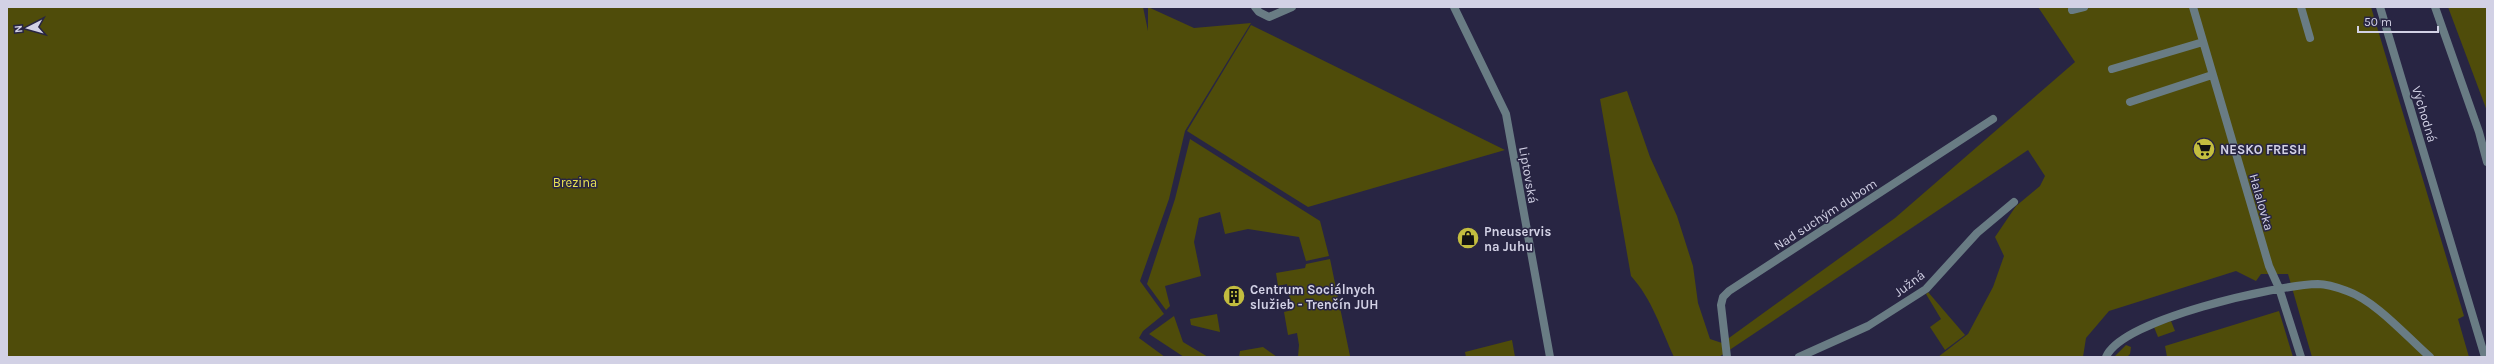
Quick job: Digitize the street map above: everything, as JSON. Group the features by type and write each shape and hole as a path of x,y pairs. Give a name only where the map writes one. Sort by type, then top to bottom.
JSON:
{"street":[{"path":"1255,7 1259,12 1269,16 1292,7"},
{"name":"Liptovská","path":"1454,7 1506,114 1550,357"},
{"path":"2072,10 2084,7"},
{"name":"Halalovka","path":"2193,7 2269,266 2279,288 2301,357"},
{"path":"2301,7 2310,38"},
{"name":"Východná","path":"2380,7 2485,357"},
{"path":"2435,7 2479,132 2487,162"},
{"path":"2112,69 2203,42"},
{"path":"2130,102 2212,75"},
{"name":"Nad suchým dubom","path":"1728,357 1721,305 1723,297 1729,291 1993,119"},
{"name":"Južná","path":"1799,357 1868,326 1926,289 1977,233 2014,202"},
{"path":"2106,357 2119,341 2142,329 2184,312 2279,288 2319,284 2348,291 2373,306 2430,357"}],"green space":[{"name":"Brezina","path":"7,7 1143,7 1148,31 1148,7 1194,28 1251,23 1185,131 1169,199 1140,281 1164,314 1143,331 1139,338 1165,357 7,357"},
{"path":"2038,7 2371,7 2464,316 2458,319 2469,357 2312,357 2288,274 2261,274 2256,281 2236,271 2109,311 2086,338 2083,357 1938,357 1968,334 1993,287 2004,256 1995,237 2016,206 2040,186 2045,176 2028,150 1719,357 1674,357 1645,294 1631,276 1600,99 1627,91 1650,157 1677,216 1693,266 1698,303 1710,339 1722,343 1895,218 2075,62"},
{"path":"2448,7 2487,7 2487,111"},
{"path":"1251,25 1505,150 1308,207 1187,131"},
{"path":"1190,139 1320,221 1329,256 1306,261 1299,237 1248,229 1225,234 1220,212 1199,218 1194,242 1201,276 1165,286 1170,306 1166,310 1147,284 1175,199"},
{"path":"1330,259 1350,356 1298,357 1299,345 1297,333 1288,335 1284,312 1292,310 1287,284 1278,286 1276,273 1305,268 1306,264"},
{"path":"1928,292 1965,335 1945,350 1930,327 1941,319 1926,294"},
{"path":"2279,311 2293,357 2167,357 2165,346"},
{"path":"1217,314 1220,332 1191,325 1190,319"},
{"path":"1174,316 1183,342 1208,357 1184,357 1149,334"},
{"path":"2171,321 2175,331 2158,337 2154,327"},
{"path":"1512,340 1515,357 1466,357 1465,352"},
{"path":"2126,345 2131,347 2130,354 2127,357 2114,357"},
{"path":"1263,347 1277,357 1239,357 1240,351"}],"place":[{"name":"NESKO FRESH","path":"2204,149"},
{"name":"Pneuservis na Juhu","path":"1468,238"},
{"name":"Centrum Sociálnych služieb - Trenčín JUH","path":"1234,296"}]}
